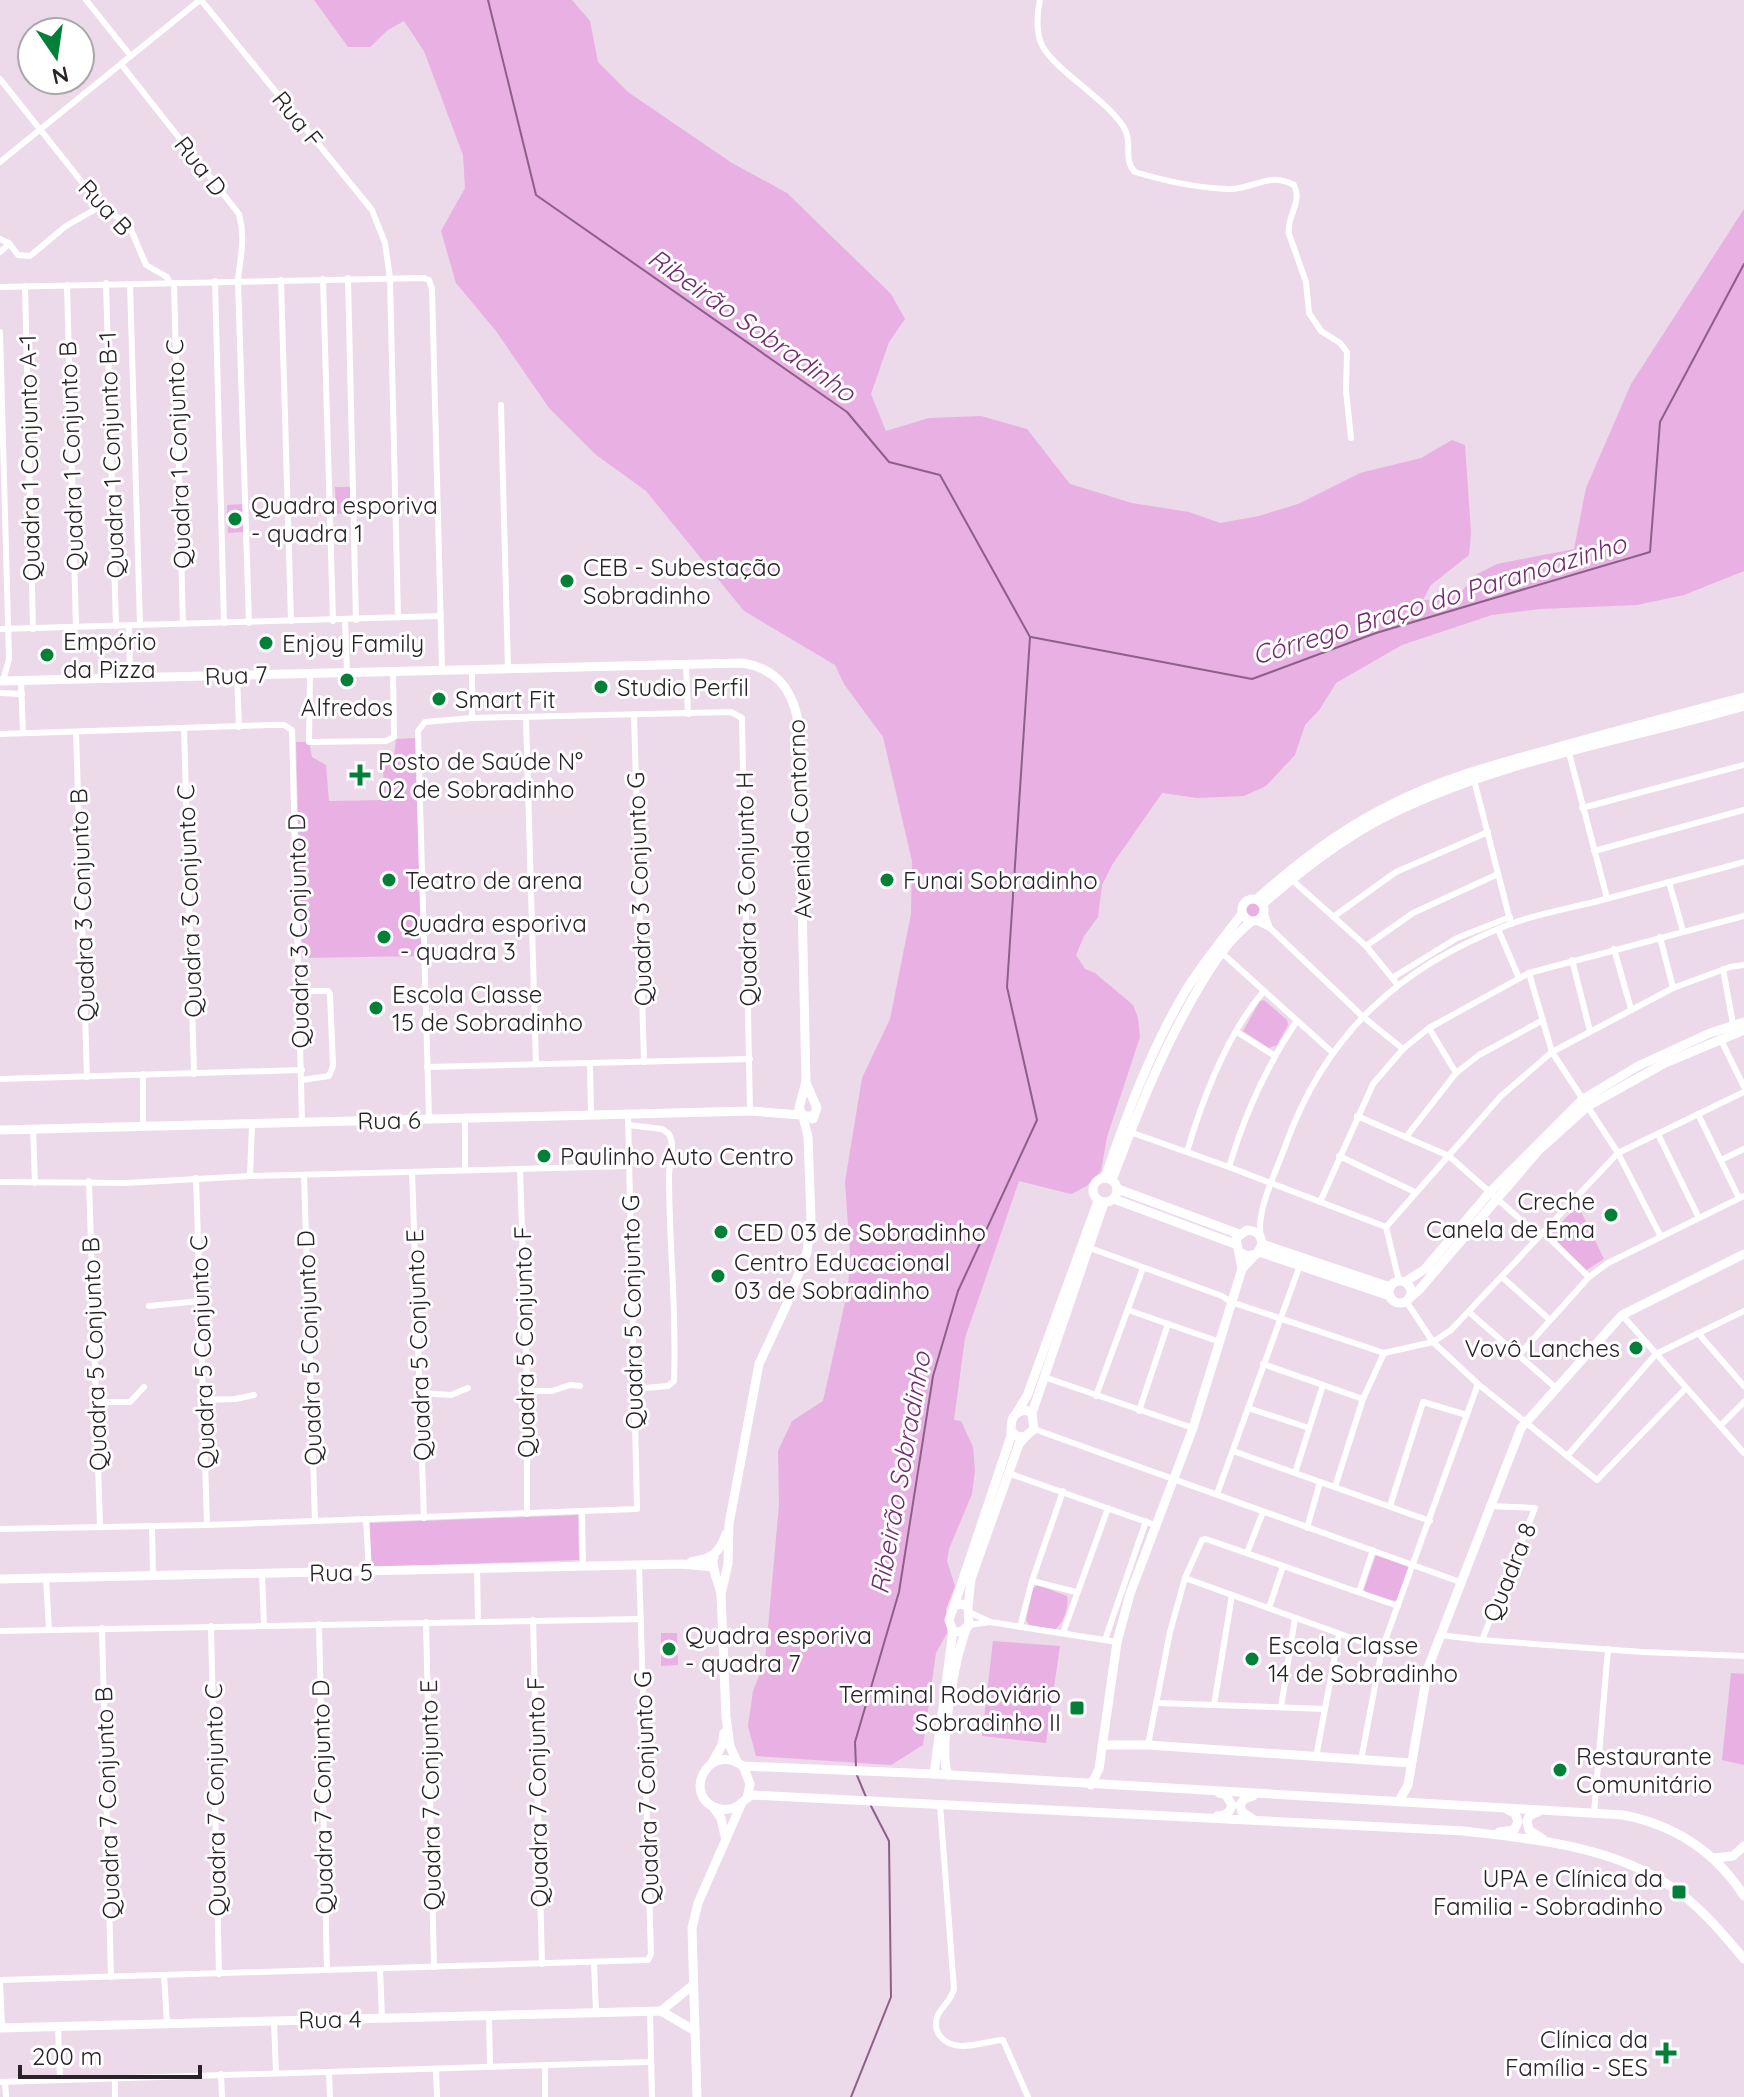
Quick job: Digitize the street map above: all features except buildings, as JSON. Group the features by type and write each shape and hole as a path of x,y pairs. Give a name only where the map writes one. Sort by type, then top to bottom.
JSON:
{"street":[{"path":"86,0 130,55"},
{"path":"0,162 201,0"},
{"name":"Rua F","path":"201,0 372,210 385,243 390,278 398,617"},
{"path":"1040,0 1038,33 1046,53 1109,107 1123,125 1129,137 1128,162 1135,172 1201,187 1239,189 1269,179 1294,185 1298,196 1288,226 1289,234 1306,282 1309,313 1321,331 1340,343 1347,352 1346,391 1351,438"},
{"name":"Rua D","path":"121,64 239,214 244,247 238,281 249,623"},
{"name":"Rua B","path":"0,79 101,206 129,225 146,265 172,283"},
{"path":"0,239 18,255 30,256 66,226 101,206"},
{"path":"0,252 9,244"},
{"path":"348,278 356,620"},
{"path":"0,279 2,287 348,278 429,280 432,289 442,669"},
{"path":"323,279 333,621"},
{"path":"281,280 291,621"},
{"path":"215,281 224,623"},
{"name":"Quadra 1 Conjunto B-1","path":"106,283 116,626"},
{"name":"Quadra 1 Conjunto C","path":"172,283 183,624"},
{"name":"Quadra 1 Conjunto B-1","path":"130,284 140,625"},
{"name":"Quadra 1 Conjunto B","path":"67,285 76,627"},
{"name":"Quadra 1 Conjunto A-1","path":"25,286 33,629"},
{"name":"Quadra 1 Conjunto A-1","path":"0,332 4,629 9,659 2,681"},
{"path":"501,405 508,669"},
{"path":"4,629 441,616"},
{"path":"345,620 347,672"},
{"path":"129,626 130,679"},
{"name":"Avenida Contorno","path":"472,669 742,663 764,668 783,684 796,711 806,1082 804,1108"},
{"path":"429,1119 418,731 425,722 472,718 688,714 686,664"},
{"path":"472,669 472,718"},
{"name":"Rua 7","path":"2,681 472,669"},
{"path":"310,673 309,742 386,741 394,737 393,670"},
{"path":"0,734 239,727 237,675"},
{"path":"21,680 23,733"},
{"path":"0,693 22,694"},
{"path":"948,1775 944,1765 946,1729 959,1647 967,1627 971,1579 1019,1444 1030,1433 1032,1413 1090,1248 1138,1088 1187,989 1241,915 1245,903 1261,905 1328,851 1377,821 1474,780 1743,707"},
{"path":"934,1774 953,1631 949,1620 1011,1431 1011,1423 1027,1396 1130,1132 1173,1031 1222,953 1253,922 1261,905 1283,875 1340,833 1390,805 1480,769 1743,707"},
{"name":"Quadra 3 Conjunto H","path":"688,714 731,712 738,714 742,720 750,1111"},
{"name":"Quadra 3 Conjunto G","path":"634,715 644,1062"},
{"path":"526,718 536,1064"},
{"name":"Quadra 3 Conjunto D","path":"239,727 284,725 292,730 294,740 302,1122"},
{"name":"Quadra 3 Conjunto C","path":"184,728 194,1074"},
{"name":"Quadra 3 Conjunto B","path":"76,732 87,1077"},
{"path":"1569,753 1607,898"},
{"path":"1582,808 1744,765"},
{"path":"1474,780 1511,920"},
{"path":"1594,851 1744,810"},
{"path":"1333,917 1396,872 1488,832"},
{"path":"1392,978 1447,944 1511,920 1744,862"},
{"path":"1366,946 1413,913 1498,874"},
{"path":"1291,879 1366,946 1398,985"},
{"path":"1669,882 1683,931"},
{"path":"1261,905 1270,928"},
{"path":"1241,915 1245,921 1270,928 1362,1016 1403,1049"},
{"path":"1320,1202 1373,1084 1403,1049 1429,1028 1529,973 1744,916"},
{"path":"1105,1640 1150,1523 1193,1428 1242,1269 1259,1247 1261,1217 1291,1133 1325,1063 1362,1016 1398,985 1457,947 1511,920"},
{"path":"1498,929 1519,978"},
{"path":"1660,937 1673,988"},
{"path":"1614,949 1631,1009"},
{"path":"1222,953 1333,1053"},
{"path":"1572,960 1590,1031"},
{"path":"1386,1227 1501,1096 1552,1052 1673,988 1723,969 1744,965"},
{"path":"1390,1291 1425,1269 1493,1195 1586,1102 1638,1066 1739,1023 1723,969"},
{"path":"1529,973 1552,1052 1618,1153 1661,1237"},
{"path":"300,991 328,991 330,994 333,1066 329,1076 302,1080"},
{"path":"1187,1152 1195,1124 1224,1055 1263,992"},
{"path":"1406,1137 1456,1073 1479,1055 1543,1020"},
{"path":"1229,1167 1242,1124 1275,1056 1296,1022"},
{"path":"1429,1028 1456,1073"},
{"path":"1586,1102 1665,1063 1744,1030"},
{"path":"1237,1032 1275,1056"},
{"path":"1090,1248 1231,1302 1384,1353 1433,1342 1470,1313 1618,1153 1744,1089 1720,1038"},
{"path":"427,1067 750,1059"},
{"path":"590,1063 591,1115"},
{"path":"0,1079 302,1070"},
{"path":"143,1074 143,1126"},
{"path":"721,1594 727,1563 729,1524 759,1364 807,1252 811,1219 804,1108 817,1108 808,1137"},
{"name":"Rua 6","path":"0,1130 804,1108 814,1116"},
{"name":"Quadra 5 Conjunto G","path":"582,1512 637,1509 628,1114"},
{"path":"1519,1355 1589,1277 1608,1263 1742,1197 1698,1114"},
{"path":"1357,1116 1449,1156 1589,1277"},
{"path":"465,1118 465,1170"},
{"path":"250,1176 252,1124"},
{"path":"628,1125 662,1129 669,1134 673,1149 669,1175 674,1381 668,1386 634,1389"},
{"path":"33,1129 35,1183"},
{"path":"1130,1132 1386,1227"},
{"path":"1658,1134 1699,1218"},
{"path":"1721,1160 1744,1149"},
{"path":"1339,1156 1415,1192"},
{"path":"0,1182 126,1183 250,1176 629,1166"},
{"name":"Quadra 5 Conjunto F","path":"520,1169 527,1391 527,1514"},
{"name":"Quadra 5 Conjunto E","path":"412,1172 424,1518"},
{"name":"Quadra 5 Conjunto D","path":"304,1175 315,1521"},
{"name":"Quadra 5 Conjunto C","path":"196,1178 207,1525"},
{"name":"Quadra 5 Conjunto B","path":"89,1181 100,1527"},
{"path":"1108,1192 1243,1232 1255,1231 1259,1247"},
{"path":"1108,1192 1237,1248 1248,1256 1259,1247"},
{"path":"1259,1247 1390,1291 1398,1303 1419,1290 1493,1195"},
{"path":"1242,1269 1237,1248 1243,1232 1261,1217"},
{"path":"1386,1227 1402,1281 1411,1289 1408,1299 1433,1342 1478,1384 1597,1480 1686,1388"},
{"path":"1259,1247 1300,1265 1390,1291"},
{"path":"1399,1801 1408,1785 1428,1668 1521,1428 1622,1315 1744,1254"},
{"path":"1217,1494 1300,1265"},
{"path":"1096,1396 1143,1268"},
{"path":"1503,1278 1550,1320"},
{"path":"149,1306 200,1301"},
{"path":"1128,1310 1220,1342"},
{"path":"1470,1313 1556,1388"},
{"path":"1567,1456 1656,1354 1743,1313"},
{"path":"1622,1315 1744,1453"},
{"path":"1139,1411 1168,1324"},
{"path":"1698,1333 1744,1386"},
{"path":"1335,1487 1363,1399 1384,1353"},
{"path":"1263,1364 1363,1399"},
{"path":"1044,1377 1193,1428"},
{"path":"1361,1760 1382,1649 1415,1565 1478,1384"},
{"path":"1295,1473 1323,1385"},
{"path":"527,1391 557,1391 568,1386 580,1386"},
{"path":"96,1402 130,1402 144,1387"},
{"path":"420,1393 451,1395 468,1388"},
{"path":"203,1400 254,1395"},
{"path":"1390,1506 1423,1402 1467,1415"},
{"path":"1720,1426 1744,1402"},
{"path":"1248,1408 1309,1428"},
{"path":"1017,1412 1025,1410 1032,1413"},
{"path":"1011,1431 1018,1437 1030,1433 1173,1477 1460,1582"},
{"path":"1233,1451 1430,1521"},
{"path":"1008,1473 1150,1523"},
{"path":"1307,1528 1320,1482"},
{"path":"1020,1627 1032,1581 1063,1491"},
{"name":"Quadra 8","path":"1440,1635 1482,1640 1535,1508 1489,1506"},
{"path":"1063,1633 1108,1508"},
{"path":"0,1529 582,1512 583,1566"},
{"path":"1247,1553 1263,1512"},
{"path":"366,1519 369,1571"},
{"path":"1091,1785 1099,1769 1117,1642 1150,1523"},
{"path":"697,2097 691,1938 694,1919 745,1800 750,1778 730,1746 726,1717 721,1594 714,1562 729,1524"},
{"path":"152,1526 153,1576"},
{"path":"1148,1745 1170,1632 1185,1578 1202,1540 1398,1606"},
{"path":"1359,1592 1373,1550"},
{"name":"Rua 5","path":"0,1579 682,1564 714,1562 720,1554 727,1563"},
{"name":"Quadra 7 Conjunto G","path":"594,1962 646,1961 651,1958 639,1565"},
{"path":"1269,1608 1283,1566"},
{"path":"477,1568 478,1621"},
{"path":"262,1573 264,1625"},
{"path":"46,1578 49,1630"},
{"path":"1185,1578 1382,1649"},
{"path":"1032,1581 1076,1592"},
{"path":"1214,1705 1232,1595"},
{"path":"954,1606 962,1604 990,1622"},
{"path":"1281,1707 1295,1618"},
{"path":"0,1631 641,1619"},
{"name":"Quadra 7 Conjunto F","path":"533,1620 542,1964"},
{"name":"Quadra 7 Conjunto E","path":"426,1622 434,1967"},
{"path":"953,1631 961,1632 967,1627 990,1622 1117,1642"},
{"name":"Quadra 7 Conjunto D","path":"319,1624 327,1970"},
{"name":"Quadra 7 Conjunto C","path":"211,1626 219,1974"},
{"name":"Quadra 7 Conjunto B","path":"102,1628 111,1977"},
{"path":"1316,1757 1339,1634"},
{"path":"1482,1640 1744,1656"},
{"path":"1594,1813 1608,1649"},
{"path":"1157,1703 1325,1709"},
{"path":"726,1717 722,1745 702,1775 700,1784 705,1800 721,1818 726,1840"},
{"path":"1102,1745 1148,1745 1411,1763"},
{"path":"712,1763 720,1760 740,1764 1503,1807 1649,1820 1668,1828 1713,1858 1744,1896"},
{"path":"1099,1769 1112,1786"},
{"path":"1408,1785 1411,1794 1420,1803"},
{"path":"1178,1818 1224,1816 1231,1810 1231,1800 1226,1795 1211,1791"},
{"path":"712,1805 728,1809 751,1795 1178,1818 1464,1831 1514,1830 1518,1822 1515,1813 1503,1807"},
{"path":"1256,1820 1242,1812 1240,1805 1244,1799 1251,1796 1297,1795"},
{"path":"940,1805 954,1989 938,2015 937,2031 957,2047 1003,2040 1028,2097"},
{"path":"1545,1810 1530,1815 1527,1821 1529,1830 1547,1842"},
{"path":"1464,1831 1583,1849 1636,1867 1679,1892 1714,1923 1744,1959"},
{"path":"1729,1875 1733,1856 1744,1846"},
{"path":"1713,1858 1733,1856"},
{"path":"1,2028 0,1980 594,1962 596,2013"},
{"path":"380,1969 382,2018"},
{"path":"164,1975 167,2023"},
{"path":"693,1985 661,2011 695,2031"},
{"path":"650,2011 652,2097"},
{"name":"Rua 4","path":"1,2028 661,2011"},
{"path":"489,2015 490,2066"},
{"path":"274,2021 276,2073"},
{"path":"58,2026 60,2079"},
{"path":"6,2097 3,2082 650,2062"},
{"path":"545,2065 545,2097"},
{"path":"436,2069 437,2097"},
{"path":"329,2072 330,2097"},
{"path":"221,2074 222,2097"},
{"path":"115,2078 115,2097"}],"shaded area":[{"path":"314,0 572,0 590,21 598,62 628,92 732,163 787,193 891,294 905,319 889,342 871,394 886,431 929,418 981,416 1027,429 1070,484 1132,503 1189,512 1220,523 1259,516 1298,504 1360,473 1421,458 1452,440 1465,445 1471,533 1469,555 1431,585 1423,600 1444,599 1462,591 1477,574 1497,564 1574,549 1586,488 1631,384 1744,209 1744,571 1684,595 1637,605 1540,609 1492,615 1402,645 1336,683 1320,709 1305,725 1295,755 1266,786 1244,796 1197,798 1162,793 1112,865 1102,885 1098,917 1084,936 1076,955 1085,969 1095,973 1133,1005 1140,1037 1107,1137 1101,1171 1087,1186 1071,1194 1019,1181 965,1338 954,1420 961,1421 973,1447 975,1470 972,1494 949,1549 947,1561 955,1586 946,1609 947,1633 936,1653 923,1745 891,1765 756,1756 748,1726 753,1691 765,1661 779,1505 778,1451 792,1421 823,1401 848,1289 850,1253 845,1182 862,1078 890,1019 911,914 912,861 883,737 844,684 835,665 744,611 646,491 595,454 549,408 496,331 456,283 441,231 465,188 463,155 424,51 404,21 388,30 370,47 348,47"},
{"name":"Quadra esporiva - quadra 1","path":"335,487 350,487 350,513 336,514"},
{"name":"Quadra esporiva - quadra 1","path":"243,504 244,532 228,533 227,505"},
{"path":"416,738 422,956 302,958 296,742 309,742 312,757 326,765 329,801 384,800 383,759 394,757 396,739"},
{"path":"1252,901 1259,904 1262,911 1259,918 1252,921 1245,918 1242,911 1245,904"},
{"path":"1264,1000 1287,1020 1288,1025 1277,1045 1269,1048 1243,1031 1260,1001"},
{"path":"1578,1205 1604,1259 1585,1271 1550,1235"},
{"path":"578,1515 579,1560 371,1567 370,1523"},
{"path":"1376,1555 1409,1567 1395,1601 1365,1592"},
{"path":"1038,1585 1067,1596 1065,1614 1055,1629 1030,1626 1026,1620 1033,1588"},
{"name":"Quadra esporiva - quadra 7","path":"661,1633 677,1633 678,1665 661,1666"},
{"path":"993,1641 1060,1646 1046,1743 982,1736"},
{"path":"1731,1673 1744,1674 1744,1765 1722,1760"}],"waterway":[{"name":"Ribeirão Sobradinho","path":"488,0 536,195 847,412 889,462 940,475 1030,637 1007,987 1037,1120 958,1291 933,1376 899,1592 855,1742 856,1767"},
{"name":"Córrego Braço do Paranoazinho","path":"1031,637 1252,679 1376,633 1650,552 1660,422 1744,264"},
{"name":"Ribeirão Sobradinho","path":"856,1773 866,1797"},
{"name":"Ribeirão Sobradinho","path":"851,2097 891,1997 889,1841 871,1806"}],"place":[{"name":"Quadra esporiva - quadra 1","path":"235,519"},
{"name":"CEB - Subestação Sobradinho","path":"567,581"},
{"name":"Enjoy Family","path":"266,643"},
{"name":"Empório da Pizza","path":"47,655"},
{"name":"Alfredos","path":"347,680"},
{"name":"Studio Perfil","path":"601,687"},
{"name":"Smart Fit","path":"439,699"},
{"name":"Posto de Saúde N° 02 de Sobradinho","path":"360,775"},
{"name":"Teatro de arena","path":"389,880"},
{"name":"Funai Sobradinho","path":"887,880"},
{"name":"Quadra esporiva - quadra 3","path":"384,937"},
{"name":"Escola Classe 15 de Sobradinho","path":"376,1008"},
{"name":"Paulinho Auto Centro","path":"544,1156"},
{"name":"Creche Canela de Ema","path":"1611,1215"},
{"name":"CED 03 de Sobradinho","path":"721,1232"},
{"name":"Centro Educacional 03 de Sobradinho","path":"718,1276"},
{"name":"Vovô Lanches","path":"1636,1348"},
{"name":"Quadra esporiva - quadra 7","path":"669,1649"},
{"name":"Escola Classe 14 de Sobradinho","path":"1252,1659"},
{"name":"Terminal Rodoviário Sobradinho II","path":"1077,1708"},
{"name":"Restaurante Comunitário","path":"1560,1770"},
{"name":"UPA e Clínica da Familia - Sobradinho","path":"1679,1892"},
{"name":"Clínica da Família - SES","path":"1666,2053"}]}
